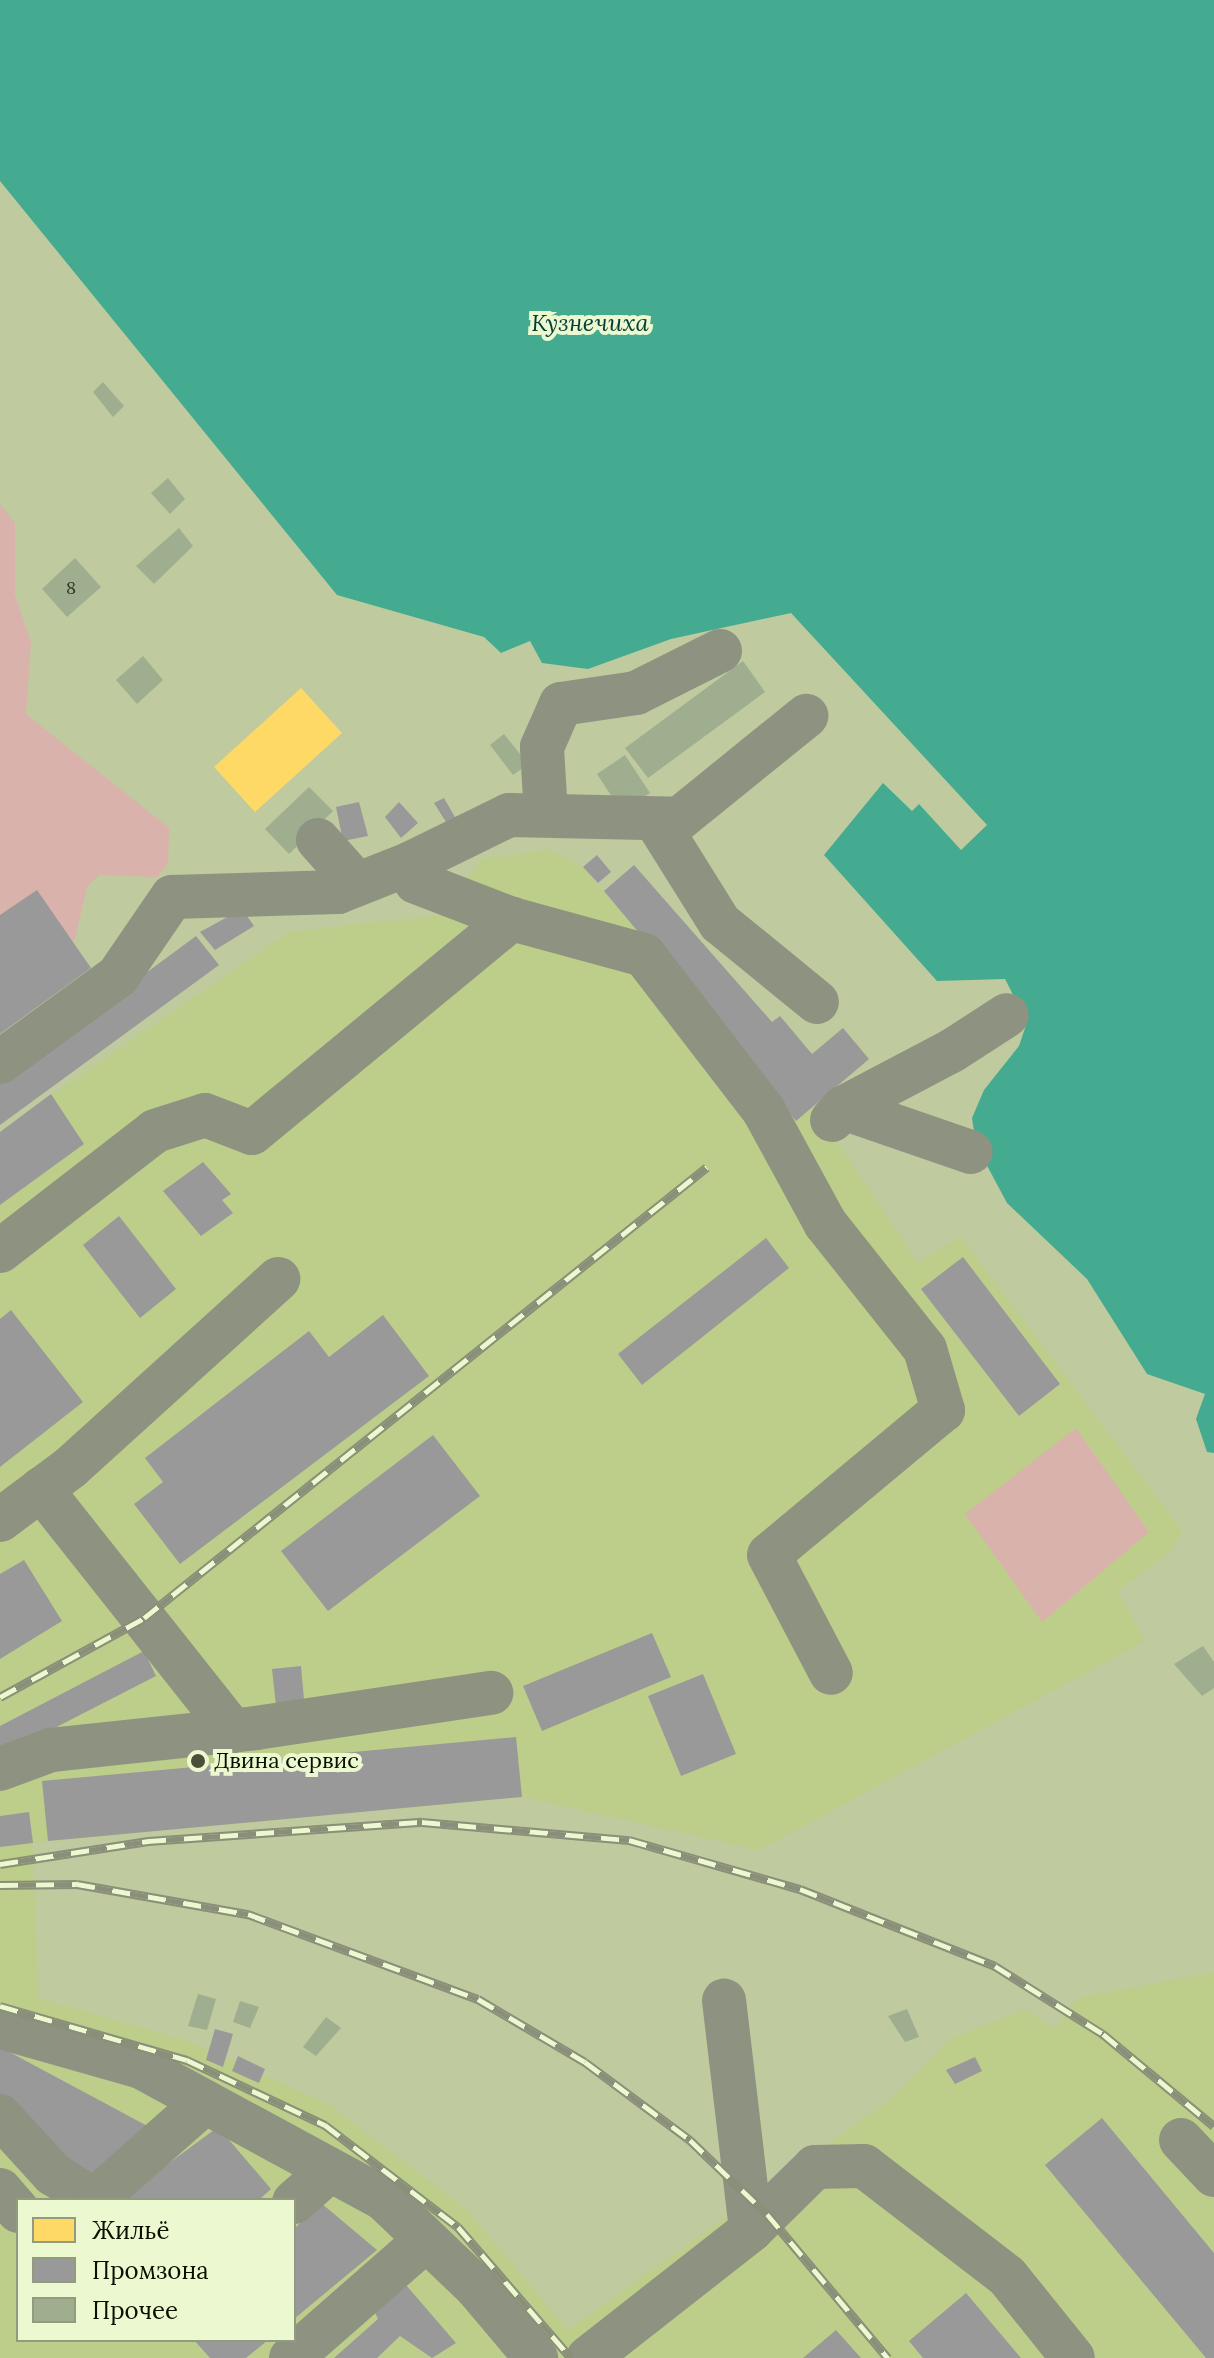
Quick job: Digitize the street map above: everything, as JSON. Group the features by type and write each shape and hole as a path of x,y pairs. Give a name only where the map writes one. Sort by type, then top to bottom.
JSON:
{"street":[{"path":"546,815 542,747 561,704 636,693 720,651"},
{"path":"0,1062 118,976 172,897 338,892 409,864 509,815 679,819 806,716"},
{"path":"655,819 720,923 817,1002"},
{"path":"318,840 357,884"},
{"path":"409,864 416,882 512,919 644,955 764,1111 825,1223 925,1349 943,1410 769,1555 831,1673"},
{"path":"0,1251 155,1131 205,1115 252,1133 512,919"},
{"path":"971,1152 838,1114 953,1050 1007,1015"},
{"path":"0,1520 41,1489 278,1279"},
{"path":"41,1489 233,1731"},
{"path":"0,1769 51,1750 233,1731 491,1693"},
{"path":"724,2001 751,2230"},
{"path":"0,2027 141,2067 384,2199 536,2358"},
{"path":"96,2198 205,2102"},
{"path":"0,2116 53,2174 91,2198"},
{"path":"1181,2140 1214,2175"},
{"path":"588,2358 751,2230 815,2167 864,2166 1007,2276 1073,2358"},
{"path":"296,2200 330,2170"},
{"path":"0,2190 16,2209"},
{"path":"291,2358 426,2240"}],"shaded area":[{"path":"0,504 15,523 15,595 31,642 26,714 169,828 168,863 157,877 99,875 87,887 75,939 61,951 0,921"},
{"path":"550,850 583,867 796,1121 814,1107 918,1263 960,1236 1182,1531 1169,1553 1117,1591 1145,1641 759,1850 522,1797 33,1843 38,1998 188,2041 330,2105 468,2211 568,2330 891,2099 952,2038 1025,2009 1055,2029 1077,1998 1214,1972 1214,2358 0,2358 0,1144 63,1087 289,932 441,915 483,859"},
{"path":"1076,1428 1149,1532 1042,1622 965,1514"}],"water":[{"name":"Кузнечиха","path":"0,0 1214,0 1214,1453 1207,1452 1196,1419 1205,1394 1147,1374 1087,1279 1007,1203 976,1145 972,1118 984,1090 1019,1046 1027,1022 1005,979 937,981 824,855 883,783 912,811 919,804 961,850 987,825 791,613 671,639 588,669 542,663 530,641 501,653 484,637 337,595 0,181"}],"building: Жильё":[{"path":"301,688 342,733 255,812 214,767"}],"building: Промзона":[{"path":"444,798 456,819 448,825 434,803"},
{"path":"359,802 368,836 343,841 336,807"},
{"path":"399,802 418,823 401,838 385,817"},
{"path":"597,855 611,872 598,883 583,867"},
{"path":"634,865 772,1022 780,1016 812,1054 843,1028 869,1059 796,1121 604,891"},
{"path":"37,890 91,968 0,1034 0,915"},
{"path":"242,909 254,926 215,950 200,932"},
{"path":"196,936 219,965 0,1125 0,1081"},
{"path":"51,1094 84,1144 0,1205 0,1132"},
{"path":"203,1162 231,1194 222,1200 233,1213 201,1236 163,1191"},
{"path":"119,1216 176,1289 140,1318 83,1245"},
{"path":"766,1238 789,1268 642,1385 618,1354"},
{"path":"963,1257 1060,1384 1019,1416 921,1289"},
{"path":"11,1310 83,1402 0,1467 0,1319"},
{"path":"383,1315 429,1376 180,1564 134,1504 163,1482 145,1458 309,1331 329,1357"},
{"path":"433,1435 480,1496 328,1611 281,1551"},
{"path":"24,1560 62,1621 0,1659 0,1574"},
{"path":"652,1633 671,1677 542,1731 523,1686"},
{"path":"144,1651 156,1676 0,1756 0,1726"},
{"path":"301,1666 304,1700 276,1706 272,1669"},
{"path":"703,1674 736,1754 681,1776 648,1696"},
{"path":"516,1737 522,1797 48,1841 42,1781"},
{"path":"29,1812 33,1843 0,1847 0,1816"},
{"path":"215,2029 233,2034 223,2067 206,2060"},
{"path":"0,2047 153,2129 86,2187 0,2094"},
{"path":"238,2056 265,2069 259,2083 232,2071"},
{"path":"975,2057 982,2071 955,2084 946,2070"},
{"path":"1102,2118 1214,2253 1214,2358 1206,2358 1045,2165"},
{"path":"218,2127 271,2189 261,2198 122,2198"},
{"path":"321,2203 377,2250 296,2317 296,2227"},
{"path":"400,2278 456,2343 432,2358 400,2336 377,2358 334,2358 378,2319 370,2302"},
{"path":"966,2293 1021,2358 923,2358 909,2341"},
{"path":"836,2330 861,2358 803,2358"},
{"path":"196,2342 266,2342 246,2358 210,2358"}],"building: Прочее":[{"path":"103,382 124,406 113,417 93,392"},
{"path":"168,478 185,499 170,514 151,493"},
{"path":"179,528 193,546 154,584 136,566"},
{"path":"75,558 101,587 67,617 42,589"},
{"path":"143,656 163,680 137,704 116,680"},
{"path":"743,661 765,692 648,778 625,748"},
{"path":"504,734 528,764 513,775 490,745"},
{"path":"625,755 650,793 622,812 597,774"},
{"path":"309,787 333,811 289,854 265,829"},
{"path":"1203,1646 1214,1662 1214,1688 1202,1696 1174,1664"},
{"path":"198,1994 216,1999 207,2030 188,2026"},
{"path":"240,2001 259,2007 250,2028 233,2022"},
{"path":"907,2009 919,2037 905,2042 888,2016"},
{"path":"326,2017 341,2028 316,2056 303,2047"}],"railway":[{"path":"0,1697 144,1618 707,1167"},
{"path":"0,1864 148,1841 422,1822 629,1840 800,1889 995,1966 1103,2034 1214,2126"},
{"path":"0,1885 77,1884 248,1914 478,1999 585,2062 690,2140 767,2214 888,2358"},
{"path":"0,2006 187,2060 325,2125 458,2227 571,2358"}],"place":[{"name":"Двина сервис","path":"198,1761"}]}
